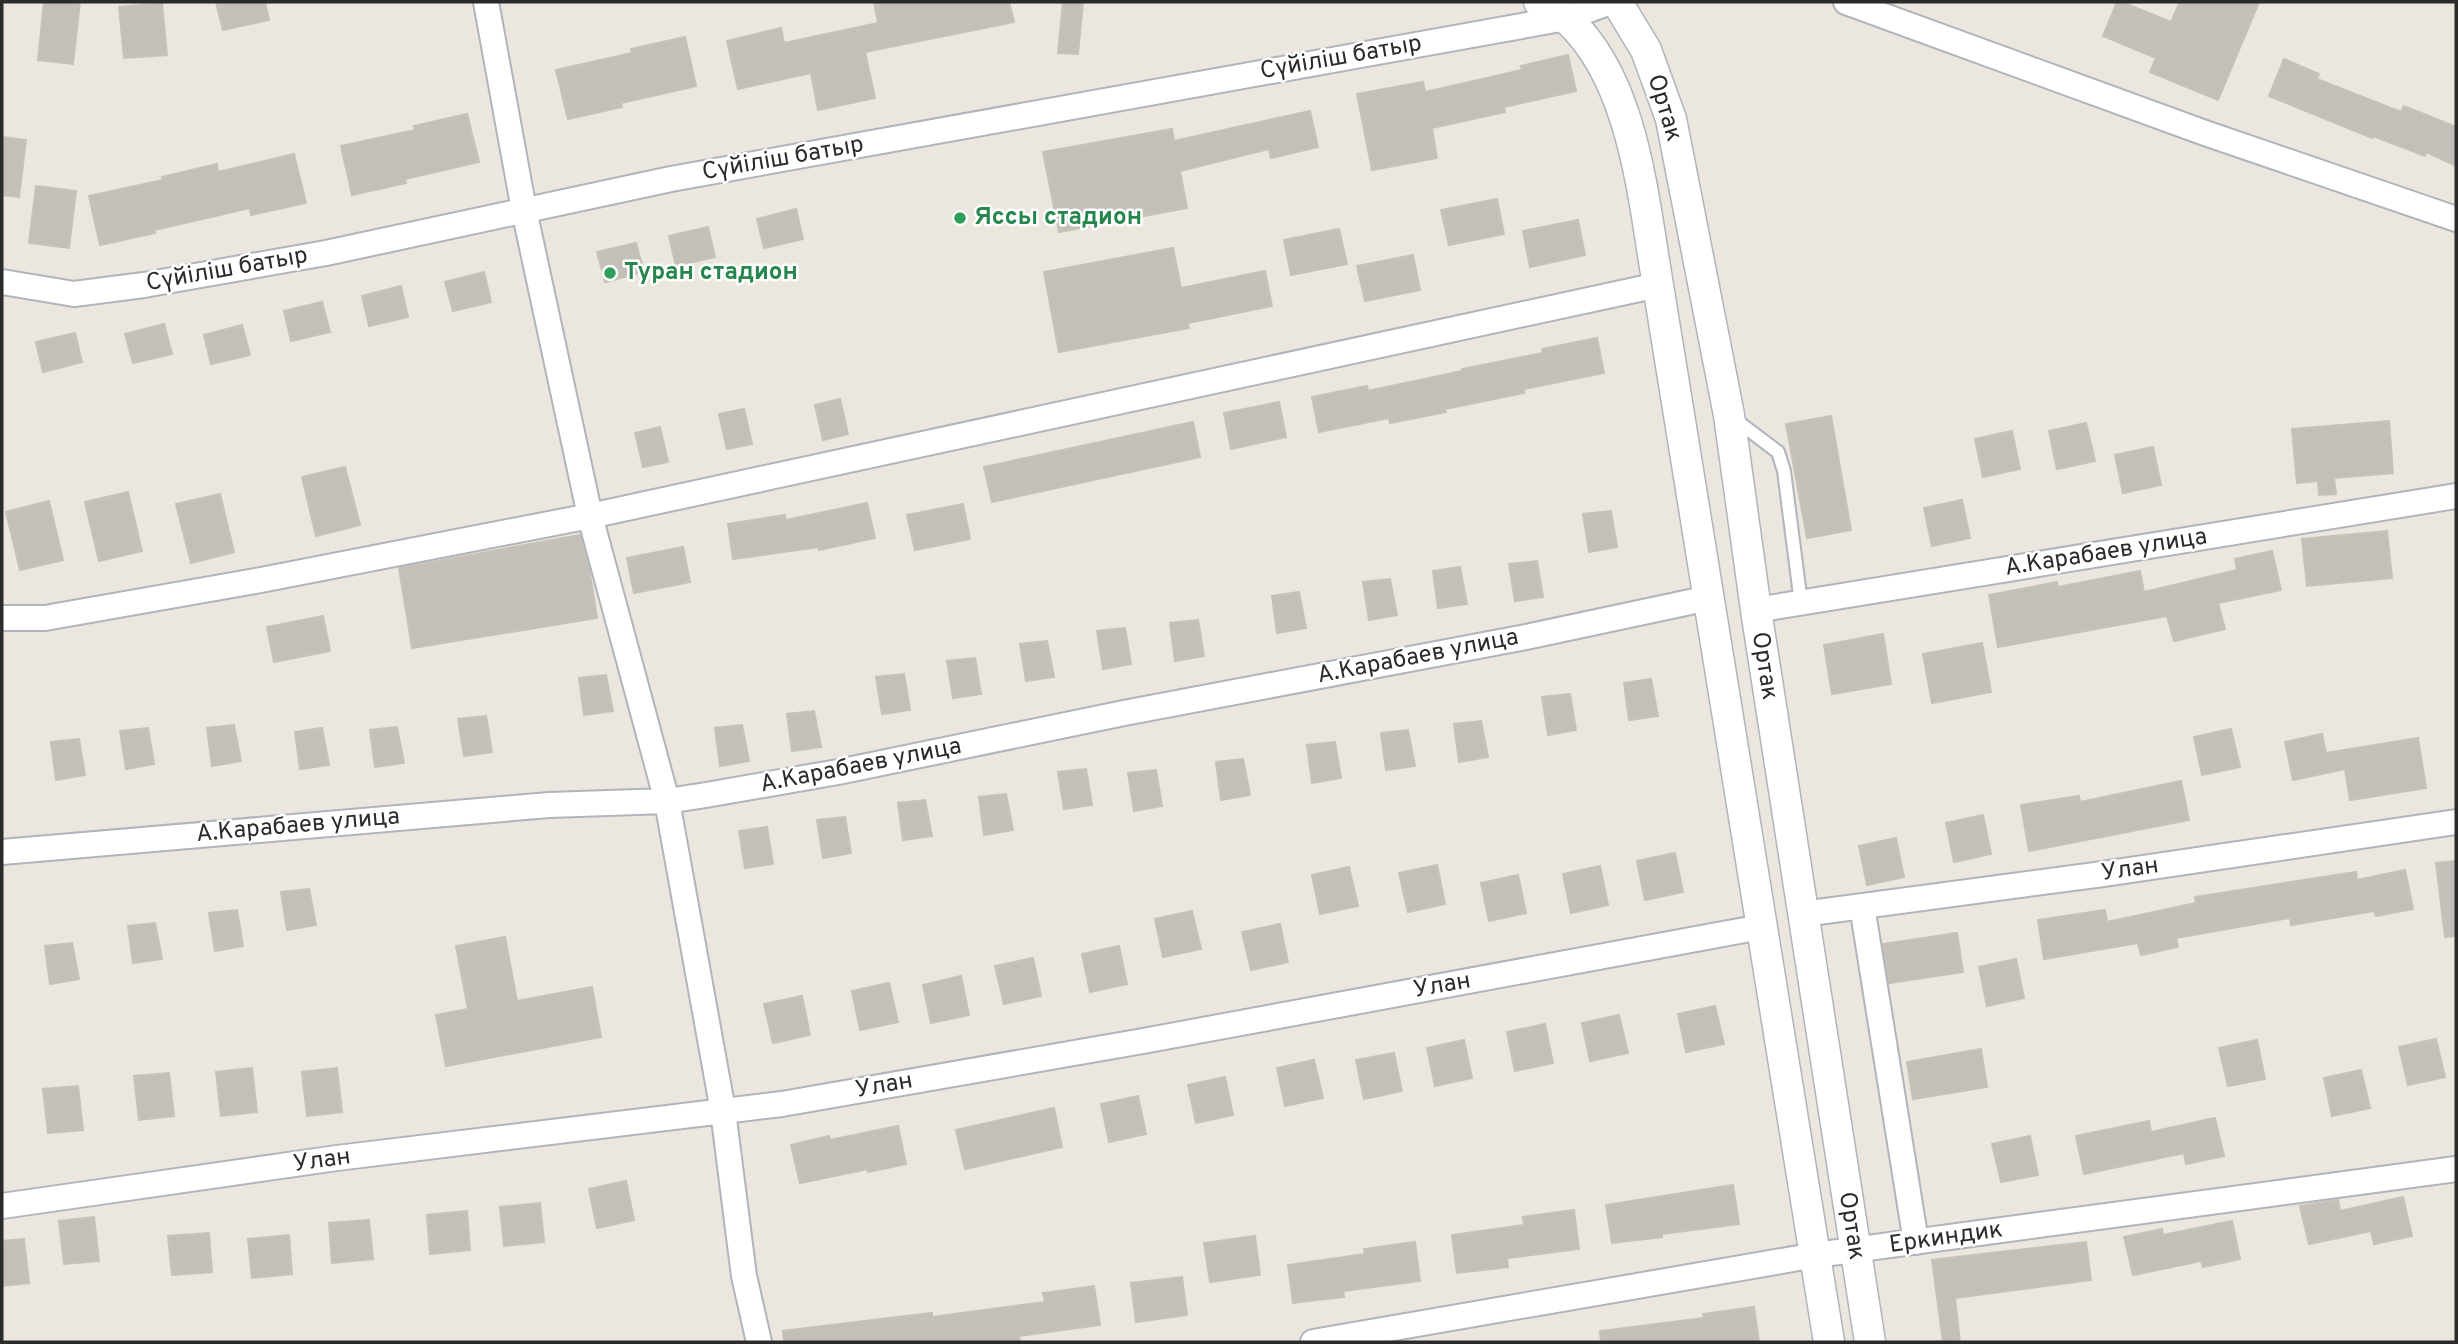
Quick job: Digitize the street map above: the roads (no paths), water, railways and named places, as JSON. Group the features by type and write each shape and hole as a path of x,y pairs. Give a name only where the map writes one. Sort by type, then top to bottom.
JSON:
{"street":[{"path":"486,2 524,210 590,516 667,801 723,1111 744,1276 759,1342"},
{"name":"Ортак","path":"1539,2 1566,18 1598,56 1631,133 1829,1342"},
{"name":"Сүйіліш батыр","path":"2,282 74,294 144,285 326,253 670,179 1566,18 1611,2"},
{"name":"Ортак","path":"1617,2 1646,50 1671,119 1729,415 1756,610 1870,1342"},
{"path":"1846,2 2205,133 2456,219"},
{"path":"2,618 45,618 261,580 590,516 1658,285"},
{"name":"А.Карабаев улица","path":"1756,610 2456,496"},
{"name":"А.Карабаев улица","path":"2,852 549,805 667,801 838,772 1124,713 1527,637 1709,598"},
{"name":"Улан","path":"1803,914 2456,822"},
{"path":"1862,906 1916,1242"},
{"name":"Улан","path":"2,1206 337,1158 782,1104 1117,1046 1761,927"},
{"name":"Еркиндик","path":"1313,1342 1816,1255 2456,1169"}],"lane":[{"path":"1729,415 1778,452 1784,471 1801,603"}],"place":[{"name":"Яссы стадион","path":"960,218"},
{"name":"Туран стадион","path":"610,273"}]}
